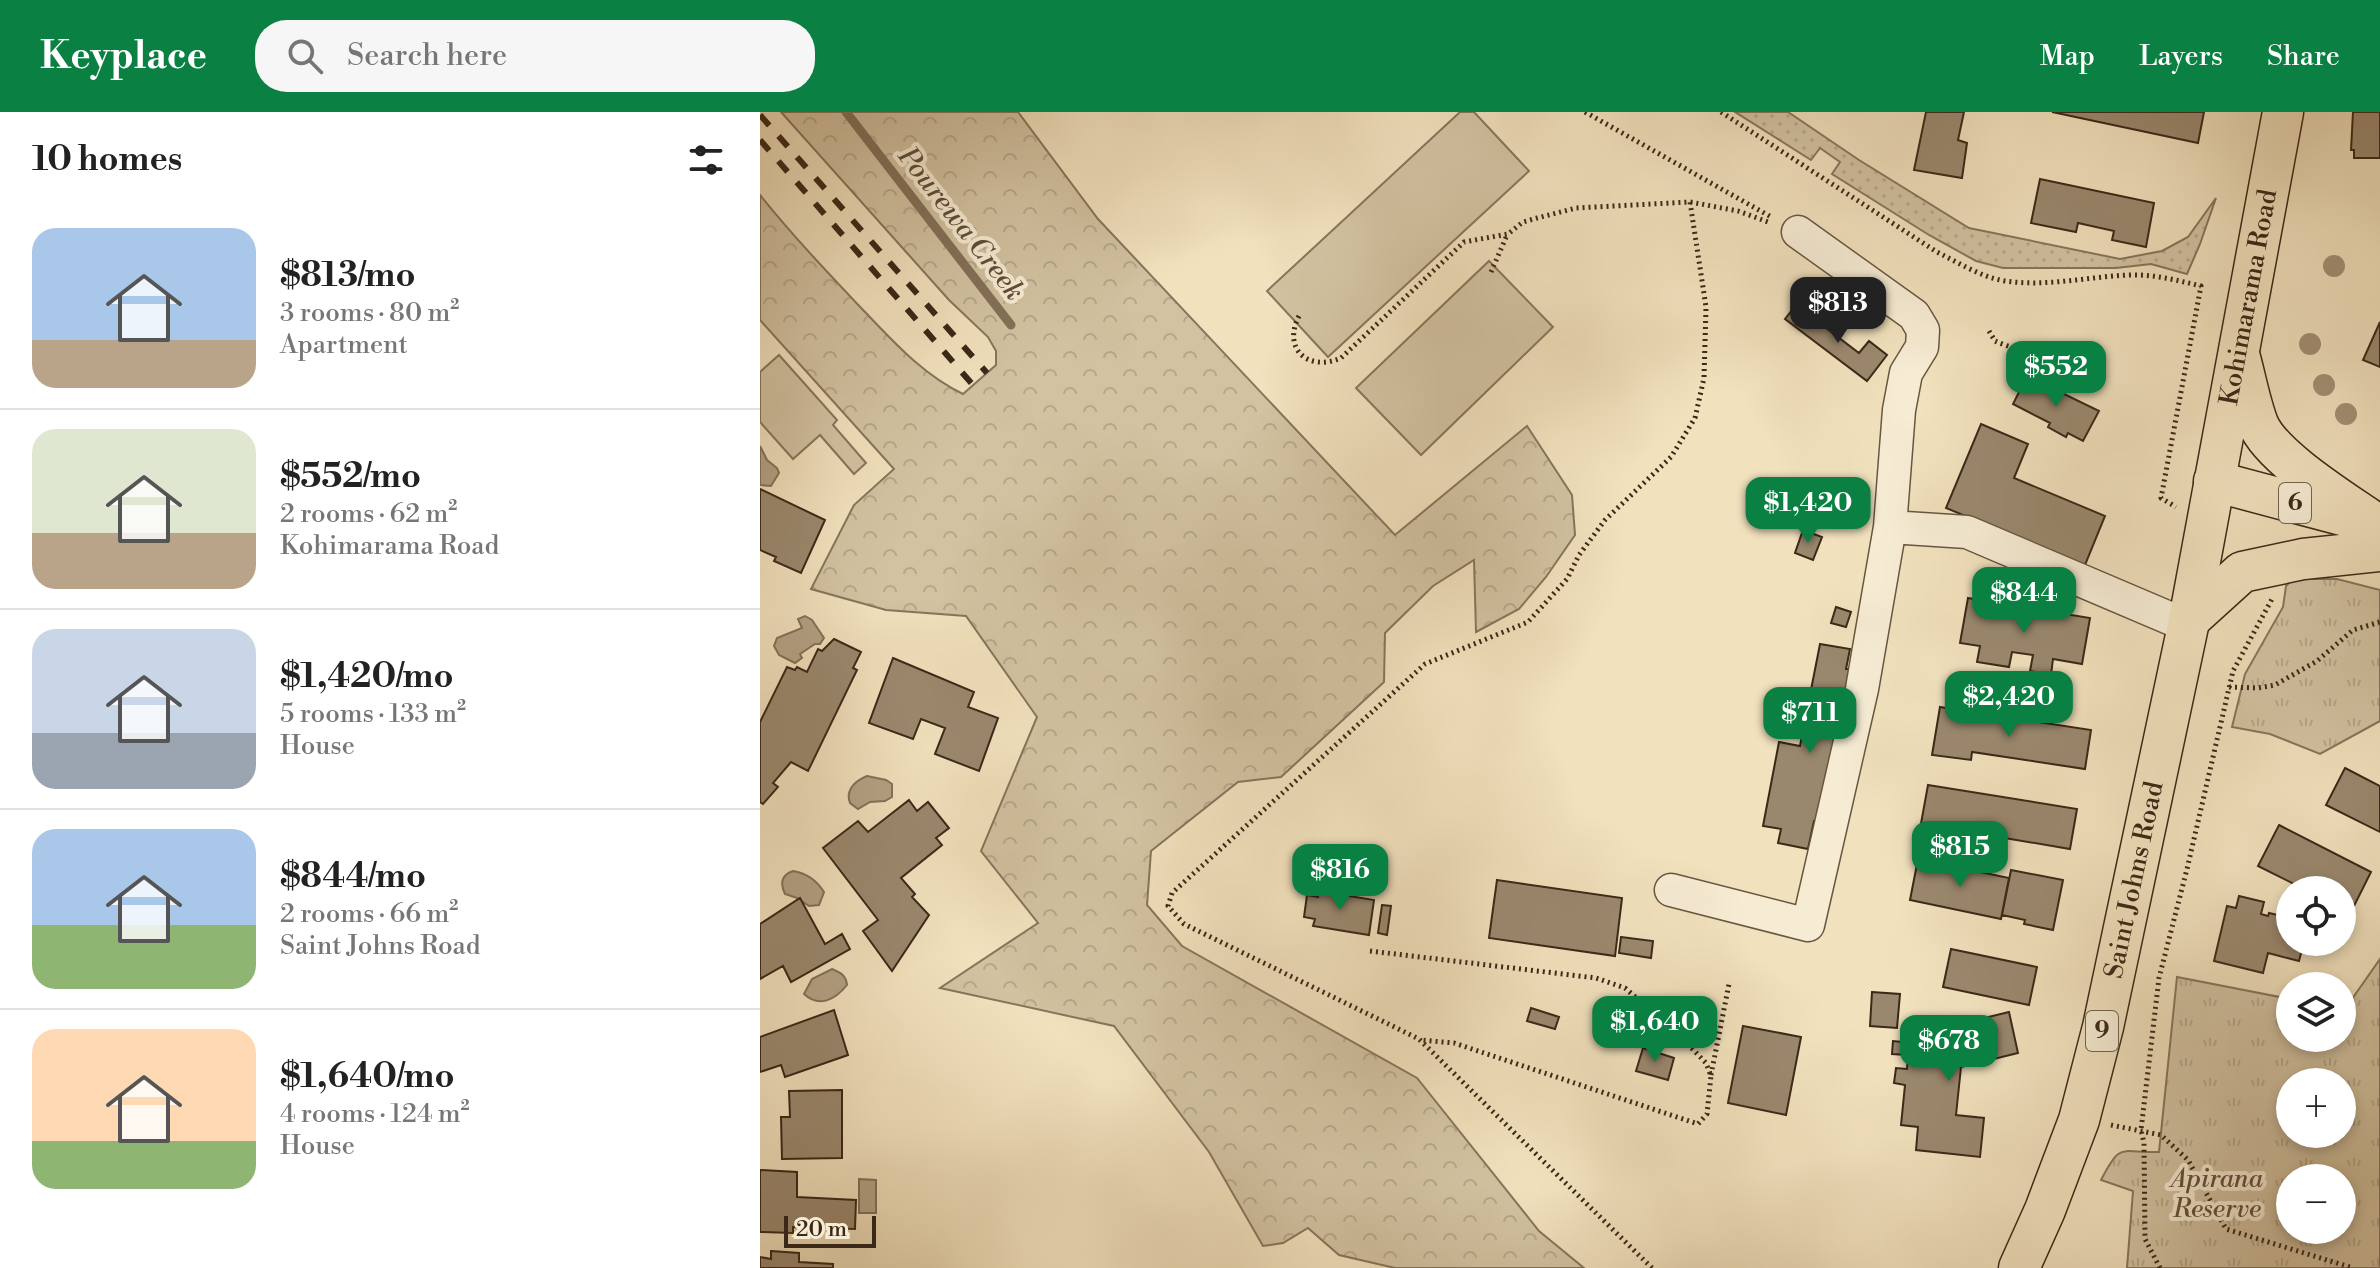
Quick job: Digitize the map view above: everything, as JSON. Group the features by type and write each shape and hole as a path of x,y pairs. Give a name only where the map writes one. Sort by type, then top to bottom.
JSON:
{"main road":[{"name":"Kohimarama Road","path":"2214,481 2283,112"},
{"path":"2238,350 2259,426 2271,443 2379,533"},
{"name":"6","path":"2214,481 2379,533"},
{"name":"Saint Johns Road","path":"2019,1268 2079,1120 2118,957 2188,623 2214,481"},
{"path":"2188,623 2242,572 2303,559 2379,533"}],"lane":[{"path":"1671,890 1808,925 1862,689 1890,527 1899,410 1906,373 1922,347 1923,330 1914,315 1798,232"},
{"path":"1890,527 1967,532 2188,623"}],"path":[{"path":"1585,112 1798,232"},
{"path":"1721,112 1937,252 1973,271 2002,280 2032,284 2155,275 2201,286 2161,498 2168,502"},
{"path":"1491,272 1508,234 1523,222 1576,208 1690,202 1738,211 1798,232"},
{"path":"1652,1268 1419,1039 1184,924 1168,906 1172,893 1425,664 1528,622 1567,579 1579,555 1605,520 1671,457 1695,418 1704,378 1706,307 1690,202"},
{"path":"1299,316 1293,328 1293,340 1303,358 1327,364 1341,358 1464,242 1508,234"},
{"path":"1989,331 1995,341 2015,348 2032,361 2031,378"},
{"path":"2160,1268 2145,1239 2144,1143 2141,1130 2159,978 2233,671 2273,592"},
{"path":"2229,687 2275,685 2317,661 2353,630 2380,622"},
{"path":"1370,951 1596,978 1625,988 1678,1034 1706,1063 1711,1076"},
{"path":"1419,1039 1454,1043 1698,1124 1707,1114 1729,984"},
{"path":"2105,1124 2161,1135 2188,1160 2226,1229 2353,1268"}],"green space":[{"path":"781,112 1018,112 1098,219 1395,535 1527,426 1572,495 1575,535 1546,577 1519,609 1476,632 1474,560 1433,586 1385,633 1384,682 1281,777 1238,782 1151,851 1147,905 1182,946 1417,1078 1539,1231 1584,1268 1395,1268 1339,1255 1308,1228 1283,1243 1263,1246 1209,1152 1114,1026 940,988 1038,923 981,851 1037,717 966,616 886,610 811,589 854,505 894,469 760,320 760,195 864,311 910,357 948,386 963,394 996,365 996,351 988,337 949,300"},
{"path":"1460,112 1474,112 1529,171 1328,357 1267,291"},
{"path":"1735,112 1788,112 1969,228 2120,259 2162,251 2188,237 2216,198 2187,274 2151,264 2116,268 2003,268 1976,261 1832,174 1840,162 1820,148 1811,160"},
{"path":"1489,261 1553,327 1421,455 1356,388"},
{"path":"779,355 837,420 833,425 866,463 854,474 820,435 793,459 760,422 760,372"},
{"path":"2293,579 2337,579 2380,590 2380,721 2320,754 2270,734 2232,727 2245,674 2283,607 2286,586"},
{"name":"Apirana Reserve","path":"2380,959 2380,1268 2127,1268 2133,1191 2101,1180 2118,1154 2129,1151 2159,1152 2177,977 2276,996 2276,1052 2356,1052 2356,993"}],"shaded area":[{"path":"760,446 779,473 771,486 760,485"},
{"path":"805,616 812,620 824,638 820,644 800,654 802,658 795,663 779,655 774,646 777,638 802,628 798,619"},
{"path":"867,776 892,784 892,797 870,802 858,809 850,803 850,790"},
{"path":"793,871 807,876 821,888 824,892 819,905 809,906 785,894 783,880"},
{"path":"832,969 846,979 847,985 842,990 832,998 821,1001 804,994 812,979"},
{"path":"859,1179 876,1180 876,1213 859,1213"}],"building":[{"path":"1926,112 1964,112 1958,140 1967,143 1962,178 1914,170"},
{"path":"2052,112 2204,112 2198,143"},
{"path":"2353,112 2380,112 2380,158 2354,158 2354,150 2351,150"},
{"path":"2040,179 2154,203 2146,247 2112,240 2114,231 2078,223 2076,232 2031,223"},
{"path":"1796,305 1859,353 1869,341 1887,355 1867,381 1785,319"},
{"path":"2380,322 2380,367 2363,360"},
{"path":"2027,376 2099,411 2083,441 2068,433 2066,437 2048,427 2050,423 2013,404"},
{"path":"1981,424 2028,444 2014,478 2105,516 2085,565 1946,508"},
{"path":"760,489 825,520 801,573 774,561 776,557 760,550"},
{"path":"1803,530 1822,537 1813,560 1795,553"},
{"path":"1968,598 2090,618 2082,664 2053,659 2051,675 2030,671 2033,655 2012,652 2009,667 1977,662 1980,646 1960,643"},
{"path":"1836,607 1851,612 1846,627 1831,623"},
{"path":"834,639 861,652 853,668 857,670 808,771 791,762 773,783 778,787 763,804 760,802 760,722 787,667 795,670 797,667 807,672 818,649 822,651"},
{"path":"1820,644 1850,649 1846,669 1850,669 1821,822 1814,821 1808,849 1778,843 1781,829 1763,826 1779,742 1800,746"},
{"path":"893,658 974,692 968,707 998,718 979,771 935,754 945,728 921,719 913,739 869,723"},
{"path":"1940,707 2091,730 2085,769 1972,752 1971,760 1932,755"},
{"path":"2345,768 2380,786 2380,832 2326,805"},
{"path":"1928,785 2077,809 2070,849 1957,830 1956,835 1920,829"},
{"path":"909,800 917,811 928,802 949,828 936,838 942,845 901,878 915,894 912,897 929,915 892,971 863,931 878,920 823,848 858,821 868,832"},
{"path":"2279,825 2371,872 2356,902 2356,876 2278,876 2258,866"},
{"path":"1918,859 2009,878 2001,919 1910,900"},
{"path":"2011,870 2063,880 2053,930 2024,924 2025,920 2002,915"},
{"path":"1497,880 1622,898 1615,956 1489,938"},
{"path":"1319,891 1374,900 1369,935 1313,926 1315,919 1304,917 1307,895 1318,897"},
{"path":"2239,896 2264,902 2261,914 2276,915 2276,955 2268,953 2263,973 2214,961 2227,906 2236,908"},
{"path":"800,898 825,944 842,934 850,949 791,982 783,966 760,979 760,924"},
{"path":"1382,905 1391,906 1387,935 1378,933"},
{"path":"1621,937 1653,941 1651,958 1619,953"},
{"path":"1951,949 2037,967 2029,1005 1943,987"},
{"path":"2280,956 2300,956 2299,961"},
{"path":"1872,992 1900,994 1897,1028 1870,1026"},
{"path":"1531,1008 1559,1017 1555,1029 1527,1021"},
{"path":"834,1010 848,1055 785,1077 781,1065 760,1072 760,1037"},
{"path":"2009,1012 2018,1053 1961,1067 1956,1115 1984,1118 1980,1157 1916,1150 1918,1127 1901,1125 1905,1085 1894,1083 1896,1068 1907,1069 1908,1055 1892,1054 1893,1041 1948,1046 1943,1028"},
{"path":"1743,1026 1801,1037 1786,1115 1728,1103"},
{"path":"1643,1048 1674,1058 1668,1080 1636,1071"},
{"path":"842,1090 842,1158 782,1159 781,1117 790,1117 789,1091"},
{"path":"760,1170 797,1172 797,1197 856,1200 855,1229 793,1227 793,1233 760,1232"},
{"path":"771,1251 799,1253 799,1262 833,1264 833,1268 760,1268 760,1257 771,1259"}],"waterway":[{"name":"Pourewa Creek","path":"846,112 1011,325"}],"railway":[{"path":"760,115 987,373"},
{"path":"760,140 973,385"}]}
